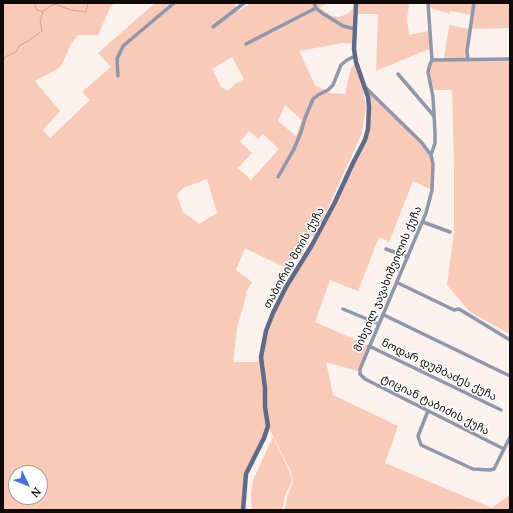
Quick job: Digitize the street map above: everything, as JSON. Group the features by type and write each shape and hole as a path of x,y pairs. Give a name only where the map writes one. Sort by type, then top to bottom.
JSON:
{"main road":[{"path":"356,3 354,49 366,88"},
{"name":"თაბორის მთის ქუჩა","path":"243,510 246,474 267,431 265,388 261,357 266,331 273,313 286,288 322,228 365,140 370,107 366,88"}],"street":[{"path":"118,76 117,59 123,46 174,3"},
{"path":"212,27 244,3"},
{"path":"314,3 316,8 343,26 355,29"},
{"name":"მიხეილ ჯავახიშვილის ქუჩა","path":"360,374 360,369 369,346 398,283 423,222 432,190 433,164 431,155 435,143 433,97 428,72 432,60 428,3"},
{"path":"468,60 467,51 474,3"},
{"path":"246,44 316,8"},
{"path":"278,177 294,148 313,99 328,90 337,78 341,65 355,56"},
{"path":"432,60 510,59"},
{"path":"398,74 434,116"},
{"path":"366,88 412,132 431,155"},
{"path":"423,222 450,232"},
{"path":"386,248 408,257"},
{"path":"398,283 454,310 459,309 510,340"},
{"path":"343,309 379,324"},
{"path":"384,315 510,376"},
{"name":"ნოდარ დუმბაძეს ქუჩა","path":"369,346 501,410"},
{"name":"ტიციან ტაბიძის ქუჩა","path":"360,374 364,379 504,449"},
{"path":"428,411 418,436 420,443 424,447 473,469 494,469 510,437"}],"shaded area":[{"path":"3,3 114,3 109,10 98,35 78,35 71,44 59,68 35,81 60,111 43,130 50,138 90,100 82,92 111,67 98,53 155,3 234,3 238,11 251,3 328,3 319,8 332,16 339,17 347,14 353,9 352,44 343,43 299,51 315,85 329,93 345,94 351,68 355,64 362,84 366,107 362,133 316,234 308,239 295,253 286,268 245,248 236,270 252,282 246,292 237,327 233,362 257,362 261,357 273,313 312,245 359,151 369,120 366,88 431,155 432,190 413,181 389,242 379,237 358,291 330,280 315,322 369,346 360,369 357,371 326,362 333,395 398,426 385,463 492,508 510,495 510,510 285,510 287,497 293,482 291,472 268,426 247,473 243,510 3,510","holes":["232,57 244,79 235,84 228,91 221,87 212,69","285,105 302,120 296,136 278,121","249,131 258,139 263,134 279,149 251,180 238,168 252,153 240,142","207,179 217,213 199,224 183,212 177,195 183,188"]},
{"path":"356,3 409,3 407,19 409,35 429,31 431,48 376,71 378,14 355,14"},
{"path":"428,3 510,3 510,28 470,29 472,15 450,11 450,14 428,7"},
{"path":"449,25 470,29 468,59 510,59 510,334 470,312 447,285 454,232 452,90 432,90 428,72 432,60 444,60"},
{"path":"273,437 290,473 292,481 285,495 282,510 252,510 251,495 253,480"}],"waterway":[{"path":"34,3 37,10 43,12"},
{"path":"43,11 54,4 71,10 86,12 88,3"},
{"path":"3,62 5,57 16,52 19,46 42,31 40,21 43,12"}]}
